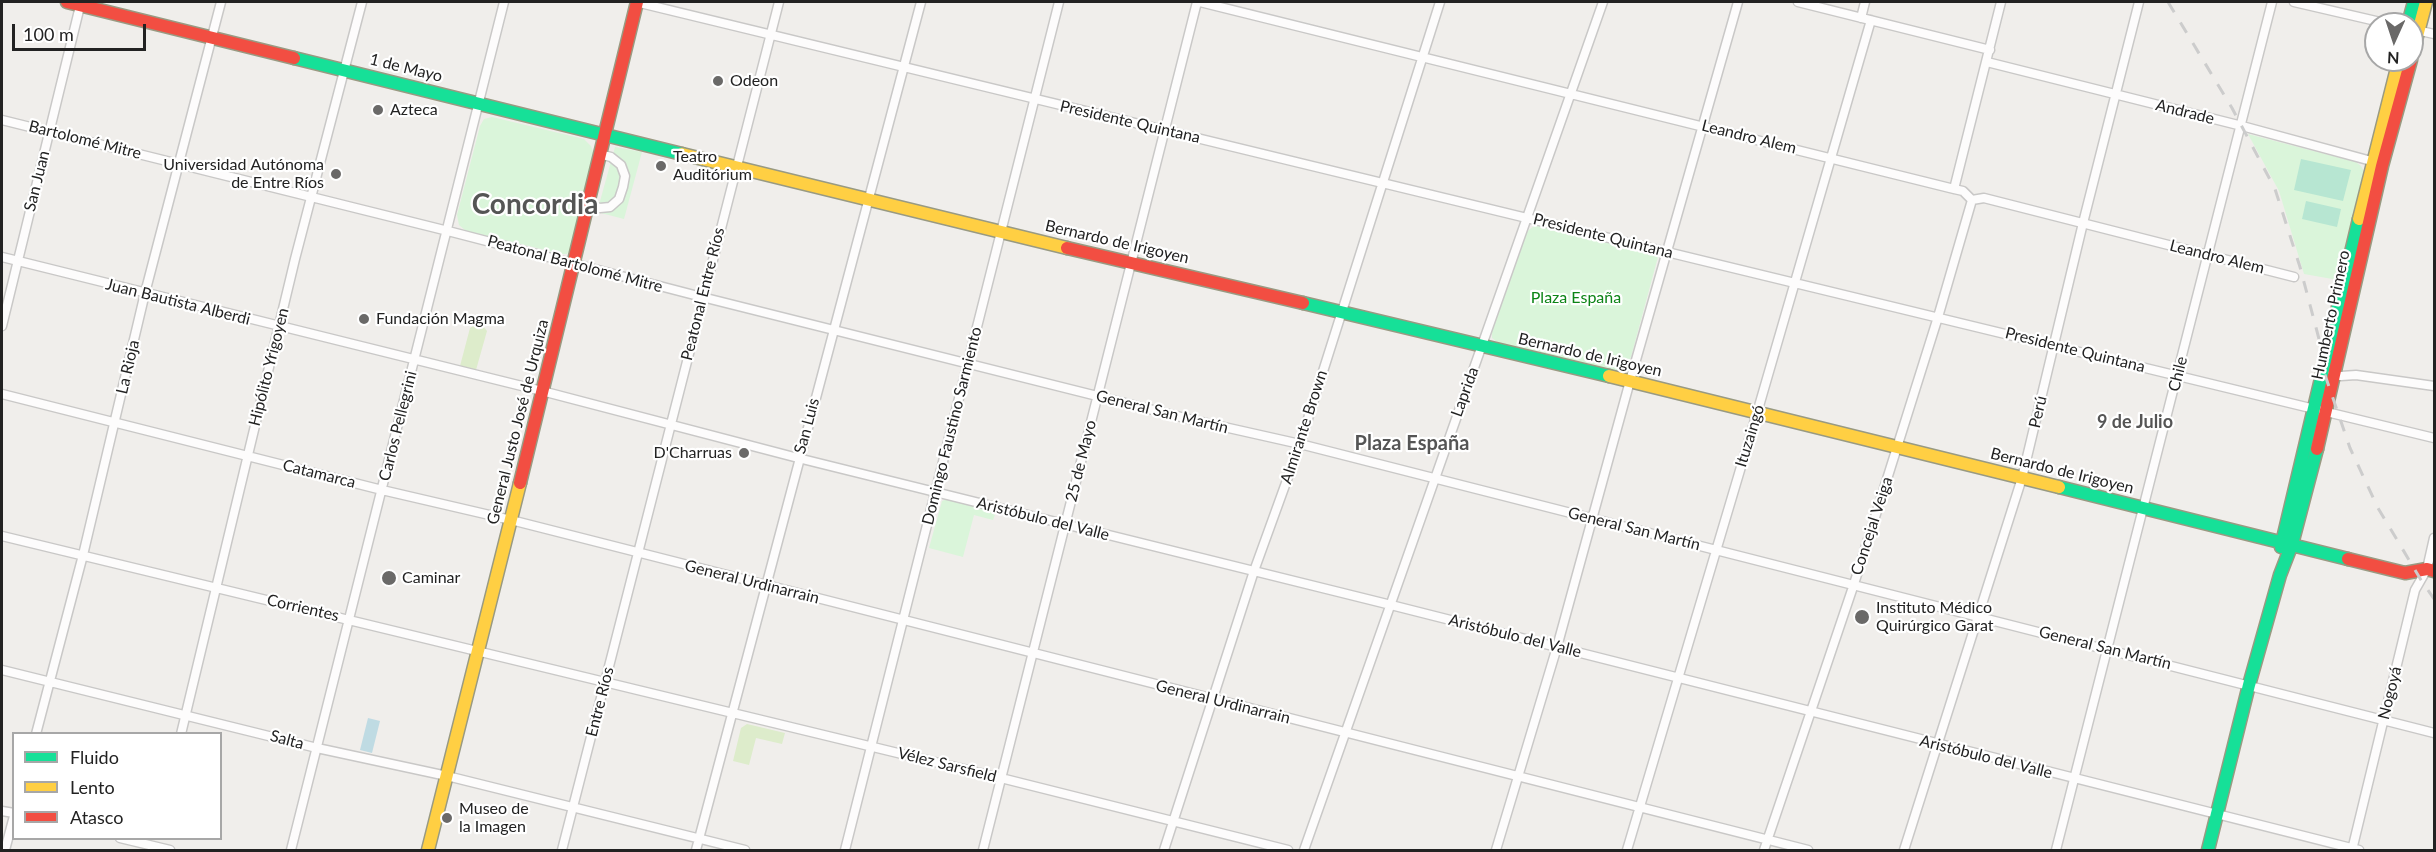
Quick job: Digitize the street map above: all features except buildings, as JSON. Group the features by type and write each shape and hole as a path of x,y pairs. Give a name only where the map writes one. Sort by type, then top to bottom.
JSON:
{"street":[{"name":"1 de Mayo","path":"67,2 80,3 736,167"},
{"name":"La Rioja","path":"37,732 83,555 145,293 220,2"},
{"name":"Hipólito Yrigoyen","path":"182,732 247,456 362,2"},
{"name":"Carlos Pellegrini","path":"291,850 504,2"},
{"name":"Presidente Quintana","path":"637,2 2434,438"},
{"name":"General Justo José de Urquiza","path":"428,850 637,2"},
{"path":"771,34 779,2"},
{"name":"San Luis","path":"696,850 798,458 921,2"},
{"name":"Domingo Faustino Sarmiento","path":"845,850 1059,2"},
{"name":"Leandro Alem","path":"1199,2 1963,191 1972,200 1984,198 2294,277"},
{"name":"25 de Mayo","path":"983,850 1199,2"},
{"name":"Almirante Brown","path":"1164,850 1254,571 1300,444 1440,2"},
{"name":"Laprida","path":"1304,850 1603,2"},
{"path":"1496,850 1557,647 1738,2"},
{"path":"1798,2 1990,50"},
{"name":"Ituzaingó","path":"1627,850 1831,158 1866,19 1865,2"},
{"path":"1954,189 2001,2"},
{"name":"Perú","path":"1904,850 2022,478 2139,2"},
{"name":"Chile","path":"2056,850 2272,2"},
{"path":"2294,2 2364,18"},
{"name":"San Juan","path":"2,326 80,3"},
{"name":"Peatonal Entre Ríos","path":"637,553 771,34"},
{"name":"Andrade","path":"1987,62 2242,126 2377,163"},
{"name":"Humberto Primero","path":"2208,850 2330,373 2396,72"},
{"name":"Humberto Primero","path":"2377,163 2406,72"},
{"name":"Bartolomé Mitre","path":"2,120 448,231"},
{"path":"587,205 610,207 619,198 623,187 625,176 621,165 611,157 599,154"},
{"name":"Bernardo de Irigoyen","path":"736,167 1630,381 2405,573 2431,570"},
{"name":"Concejal Veiga","path":"1764,850 1809,711 1854,584 1938,317 1972,200"},
{"name":"Peatonal Bartolomé Mitre","path":"448,231 833,329"},
{"name":"Juan Bautista Alberdi","path":"2,257 542,391 669,426"},
{"name":"General San Martín","path":"833,329 1097,396 1300,444 2434,733"},
{"path":"2330,373 2434,386"},
{"name":"Catamarca","path":"2,394 637,553"},
{"name":"Aristóbulo del Valle","path":"669,426 1391,605 2354,850"},
{"name":"Corrientes","path":"2,536 605,682"},
{"name":"Nogoyá","path":"2354,850 2415,591 2431,570 2434,538"},
{"name":"General Urdinarrain","path":"637,553 1808,850"},
{"name":"Entre Ríos","path":"562,850 637,553"},
{"path":"2405,573 2415,591"},
{"name":"Salta","path":"2,670 745,850"},
{"name":"Vélez Sarsfield","path":"605,682 1288,850"},
{"path":"5,850 12,822"},
{"path":"129,840 170,850"}],"green space":[{"path":"492,117 584,139 591,146 594,154 570,250 567,254 466,231 459,225 457,215 480,126 484,119"},
{"path":"2248,134 2356,162 2361,166 2365,173 2338,280 2304,274 2279,191"},
{"path":"615,147 642,152 624,219 597,212"},
{"path":"2301,159 2351,170 2343,201 2294,190"},
{"path":"2306,201 2341,209 2337,227 2302,219"},
{"name":"Plaza España","path":"1534,226 1554,227 1650,250 1658,257 1631,357 1622,369 1610,372 1501,345 1492,338 1492,326 1525,233"},
{"path":"475,325 483,326 487,331 476,370 460,366 470,328"},
{"path":"947,499 996,512 993,520 974,515 963,557 929,548 942,501"},
{"path":"747,724 785,733 782,744 756,738 749,765 733,761 741,728"}],"water":[{"path":"368,718 380,721 372,753 360,750"}],"railway":[{"path":"2168,2 2232,108 2275,189 2300,267 2319,339 2324,372 2350,448 2378,508 2434,599"}],"traffic: fast":[{"path":"2411,12 2414,2"},
{"path":"294,58 682,154"},
{"path":"2281,547 2359,219"},
{"path":"1303,303 1609,376"},
{"path":"2208,850 2249,685 2280,575 2292,544 2317,449"},
{"path":"2059,487 2348,559"}],"traffic: slow":[{"path":"2423,12 2426,2"},
{"path":"2359,219 2396,72"},
{"path":"682,154 1067,248"},
{"path":"1609,376 2059,487"},
{"path":"428,850 520,483"}],"traffic: jam":[{"path":"67,2 294,58"},
{"path":"520,483 637,2"},
{"path":"2317,449 2382,166 2408,72"},
{"path":"1067,248 1303,303"},
{"path":"2348,559 2405,573 2427,569 2434,571"}],"place":[{"name":"Odeon","path":"718,81"},
{"name":"Azteca","path":"378,110"},
{"name":"Teatro Auditórium","path":"661,166"},
{"name":"Universidad Autónoma de Entre Ríos","path":"336,174"},
{"name":"Fundación Magma","path":"364,319"},
{"name":"D'Charruas","path":"744,453"},
{"name":"Caminar","path":"389,578"},
{"name":"Instituto Médico Quirúrgico Garat","path":"1862,617"},
{"name":"Museo de la Imagen","path":"447,818"}],"district":[{"name":"Concordia","path":"535,205"},
{"name":"9 de Julio","path":"2135,422"},
{"name":"Plaza España","path":"1412,444"}]}
